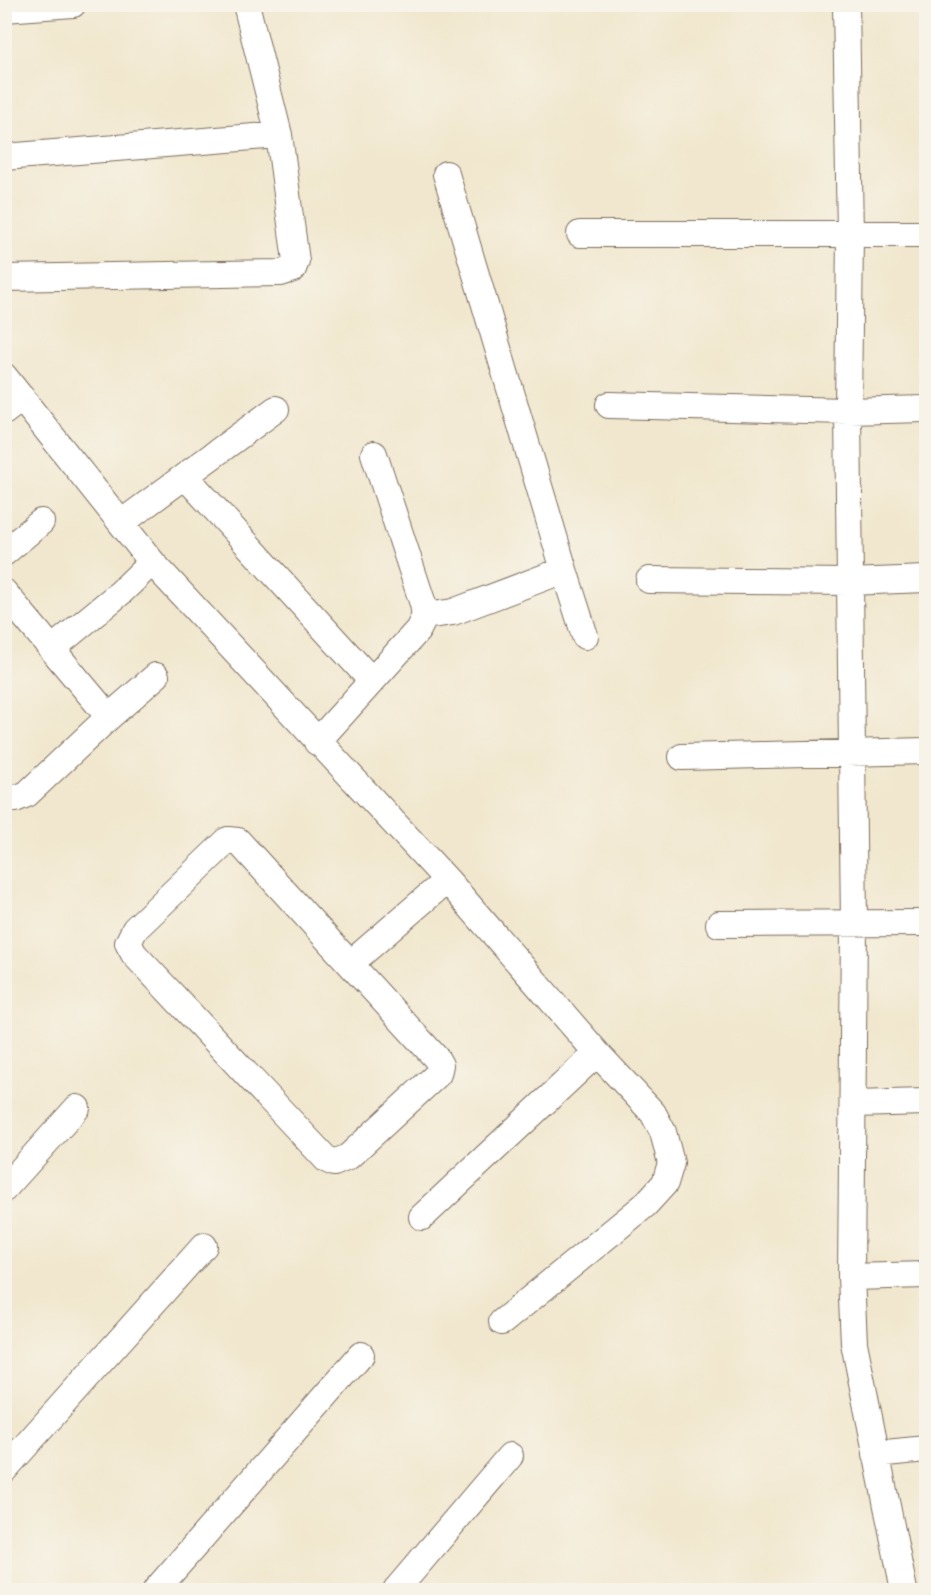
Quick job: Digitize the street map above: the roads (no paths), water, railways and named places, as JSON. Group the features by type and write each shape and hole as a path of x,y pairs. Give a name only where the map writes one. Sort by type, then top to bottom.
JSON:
{"street":[{"path":"4,9 73,4"},
{"path":"4,278 281,273 292,269 296,261 279,135 246,4"},
{"path":"846,4 850,235 849,582 854,924 851,1277 854,1343 904,1590"},
{"path":"4,158 279,135"},
{"path":"446,174 585,636"},
{"path":"580,234 927,234"},
{"path":"4,376 13,405 121,523 152,562 447,880 597,1053 653,1113 663,1132 671,1163 665,1183 645,1204 502,1322"},
{"path":"609,405 848,411 927,409"},
{"path":"121,523 276,409"},
{"path":"317,742 418,630 425,616 374,454"},
{"path":"185,476 372,681"},
{"path":"4,553 40,522"},
{"path":"52,649 120,593 152,562"},
{"path":"425,616 453,612 564,570"},
{"path":"649,580 849,582 927,579"},
{"path":"4,592 109,717"},
{"path":"4,794 15,800 27,794 156,676"},
{"path":"682,757 927,751"},
{"path":"228,840 238,841 351,963 440,1065 438,1074 348,1157 334,1164 327,1160 134,954 128,943 135,929 228,840"},
{"path":"351,963 447,880"},
{"path":"719,924 927,923"},
{"path":"422,1217 597,1053"},
{"path":"854,1104 927,1102"},
{"path":"4,1189 77,1108"},
{"path":"4,1470 204,1246"},
{"path":"851,1277 927,1275"},
{"path":"156,1590 361,1355"},
{"path":"876,1454 927,1449"},
{"path":"396,1590 510,1456"}]}
